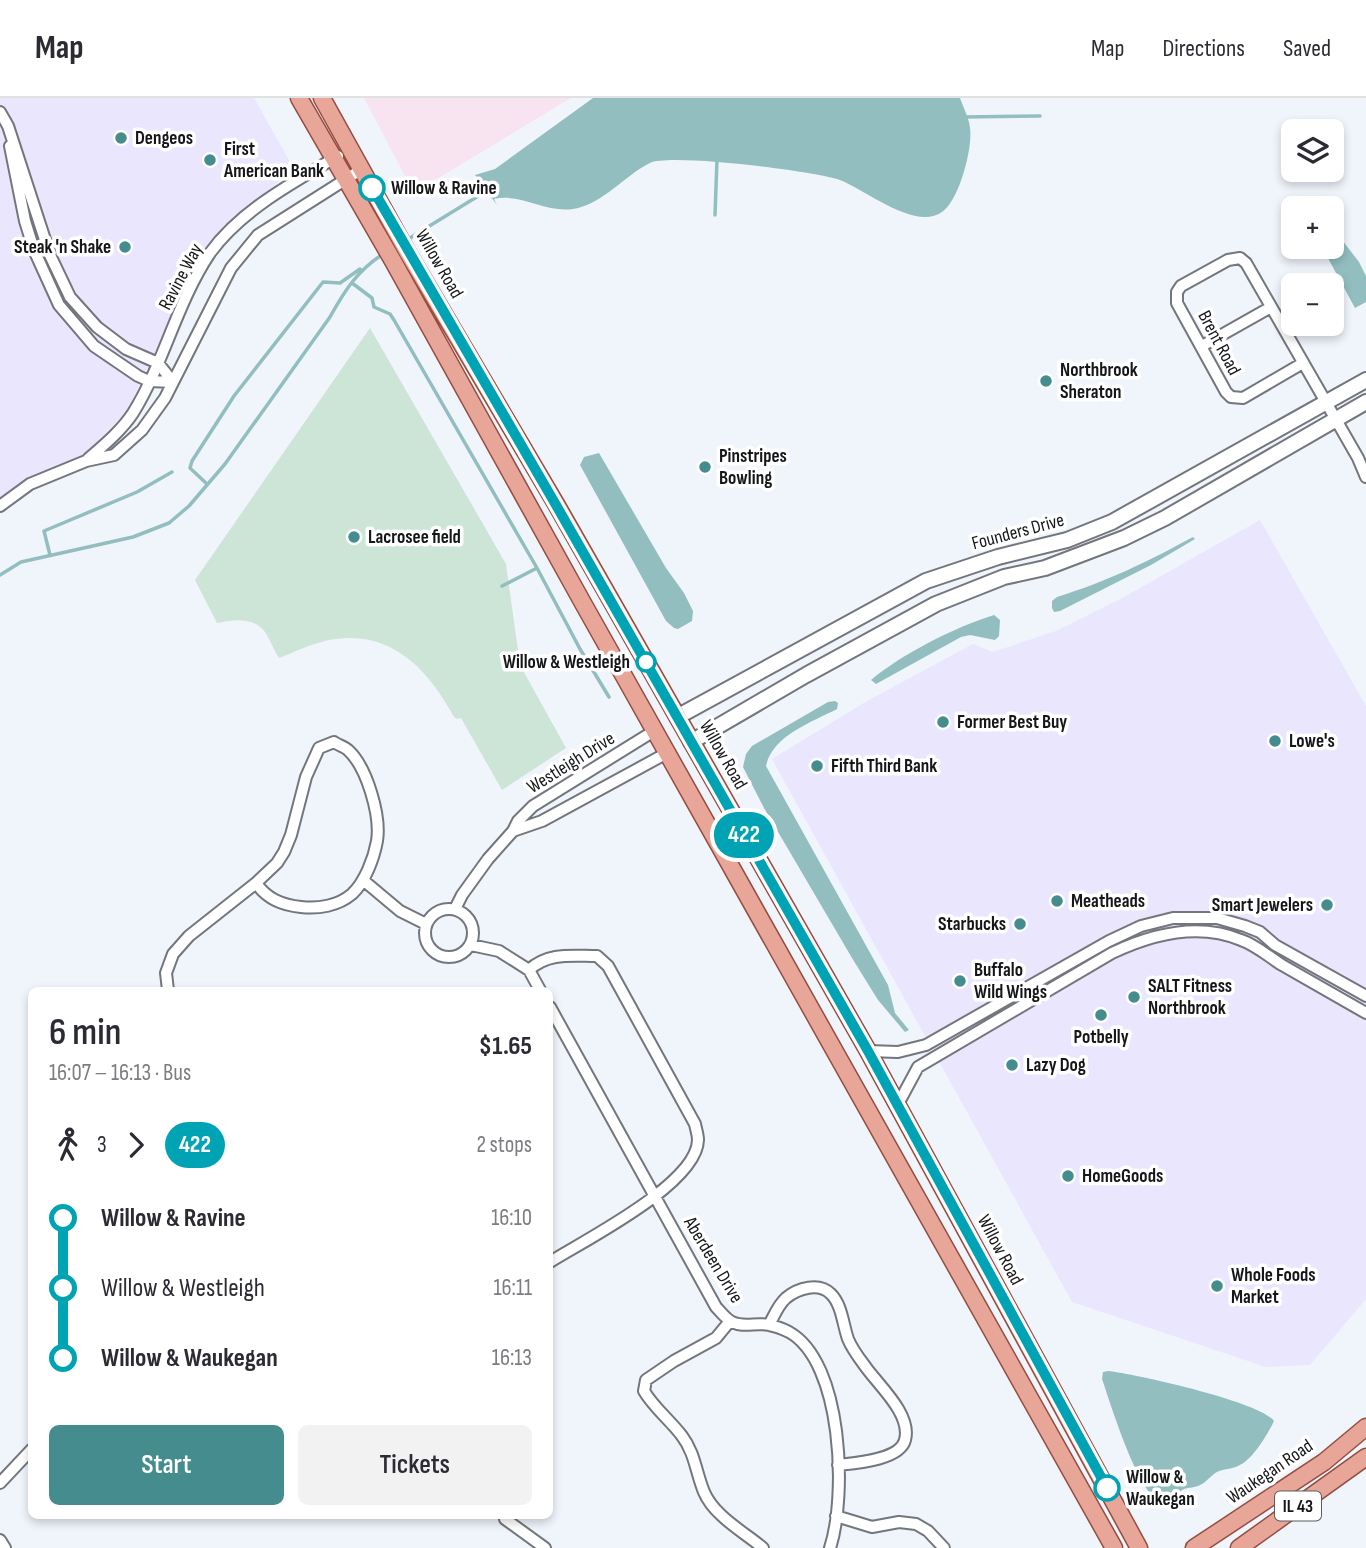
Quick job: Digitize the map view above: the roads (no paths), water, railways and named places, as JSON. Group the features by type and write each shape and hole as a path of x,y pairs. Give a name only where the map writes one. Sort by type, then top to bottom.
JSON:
{"main road":[{"name":"Willow Road","path":"299,98 380,237 400,257 549,492 868,1051 1139,1548"},
{"name":"Willow Road","path":"322,98 394,229 400,257 654,731 1114,1548"},
{"name":"Founders Drive","path":"677,717 926,581 976,563 1067,540 1112,522 1366,380"},
{"name":"Founders Drive","path":"691,742 794,681 936,604 1004,577 1045,568 1124,538 1165,518 1366,402"},
{"path":"654,731 677,717"},
{"path":"667,753 691,742"},
{"name":"Waukegan Road","path":"1194,1548 1324,1462 1366,1427"},
{"name":"IL 43","path":"1239,1548 1366,1457"}],"street":[{"path":"0,112 8,126 50,255 71,297 97,327 126,349 158,363 173,383"},
{"path":"8,126 11,155 25,221 34,250 59,305 94,346 138,376 173,383"},
{"name":"Ravine Way","path":"86,461 132,415 189,292 211,253 237,223 270,198 351,149"},
{"name":"Ravine Way","path":"0,506 30,484 86,461 114,455 142,430 165,398 231,268 258,235 362,169"},
{"name":"Brent Road","path":"1271,307 1246,263 1240,258 1228,260 1181,286 1177,297 1177,303 1231,397 1243,398 1303,363"},
{"path":"1202,346 1271,307 1325,401 1362,456 1366,477"},
{"name":"Westleigh Drive","path":"456,909 462,895 488,859 513,831 517,821 533,806 654,731"},
{"path":"167,987 166,973 173,954 189,936 277,863 291,835 306,777 319,748 334,742 348,750 363,772 371,793 377,840 363,880 351,895 321,909 289,905 264,895 256,883"},
{"name":"Westleigh Drive","path":"513,831 542,821 667,753"},
{"path":"363,880 400,911 426,924"},
{"path":"441,909 456,909 472,923 471,944 459,955 451,957 435,953 426,940 426,924 441,909"},
{"path":"868,1051 898,1052 926,1045 1109,941 1140,926 1173,918 1217,918 1260,932 1275,945 1366,996"},
{"path":"897,1106 918,1066 1112,953 1162,934 1211,932 1241,940 1366,1013"},
{"path":"471,944 499,951 528,970 538,987"},
{"path":"528,970 540,960 559,956 597,956 608,967 695,1124 698,1140 695,1153 677,1178 656,1197 553,1260"},
{"name":"Aberdeen Drive","path":"553,1012 716,1307 730,1321 716,1338 646,1380 643,1391 690,1448 705,1494 713,1505 763,1548"},
{"path":"769,1325 788,1296 808,1287 831,1294 858,1357 895,1402 905,1426 905,1439 900,1448 880,1458 838,1465"},
{"path":"730,1321 743,1325 769,1325 790,1333 806,1345 827,1382 835,1424 838,1465 836,1516 830,1548"},
{"path":"0,1483 28,1454"},
{"path":"836,1516 872,1527 899,1522 916,1524 928,1531 944,1548"},
{"path":"506,1519 545,1548"},
{"path":"0,1540 5,1548"}],"water":[{"path":"593,98 960,98 969,124 969,148 964,173 954,197 942,212 931,216 905,213 851,185 826,176 743,164 684,160 650,163 594,202 573,209 553,208 504,198 494,199 497,205 475,175 495,169"},
{"path":"1344,243 1366,276 1366,302 1355,308 1344,288 1344,273 1336,273 1328,259 1344,259"},
{"path":"599,453 693,611 692,621 678,629 666,621 580,465 584,457"},
{"path":"1193,537 1195,539 1151,565 1054,612 1052,601 1057,597 1127,570"},
{"path":"994,615 1000,620 999,636 995,640 970,635 961,637 876,684 871,680 930,642"},
{"path":"828,702 838,703 837,709 794,731 776,746 766,766 888,985 895,1013 909,1030 905,1032 878,1000 852,958 743,767 746,754 752,746"},
{"path":"1103,1372 1144,1377 1223,1398 1247,1406 1274,1421 1249,1459 1236,1467 1217,1472 1196,1487 1184,1489 1167,1502 1157,1500 1137,1472 1119,1429 1102,1379"}],"waterway":[{"path":"962,117 1040,116"},
{"path":"715,215 717,159"},
{"path":"405,241 488,190"},
{"path":"0,575 21,562 133,537 169,523 189,506 225,464 352,282 383,254"},
{"path":"207,484 190,468 192,461 234,396 323,282 340,283 360,269"},
{"path":"352,283 372,298 374,307 390,314 394,320 537,568 502,586"},
{"path":"50,555 44,531 137,492 172,472"},
{"path":"537,568 609,697"}],"place":[{"name":"Dengeos","path":"121,138"},
{"name":"First American Bank","path":"210,160"},
{"name":"Willow & Ravine","path":"372,188"},
{"name":"Steak 'n Shake","path":"125,247"},
{"name":"Northbrook Sheraton","path":"1046,381"},
{"name":"Pinstripes Bowling","path":"705,467"},
{"name":"Lacrosee field","path":"354,537"},
{"name":"Willow & Westleigh","path":"646,662"},
{"name":"Former Best Buy","path":"943,722"},
{"name":"Lowe's","path":"1275,741"},
{"name":"Fifth Third Bank","path":"817,766"},
{"name":"Meatheads","path":"1057,901"},
{"name":"Smart Jewelers","path":"1327,905"},
{"name":"Starbucks","path":"1020,924"},
{"name":"Buffalo Wild Wings","path":"960,981"},
{"name":"SALT Fitness Northbrook","path":"1134,997"},
{"name":"Potbelly","path":"1101,1015"},
{"name":"Lazy Dog","path":"1012,1065"},
{"name":"HomeGoods","path":"1068,1176"},
{"name":"Whole Foods Market","path":"1217,1286"},
{"name":"Willow & Waukegan","path":"1107,1488"}]}
